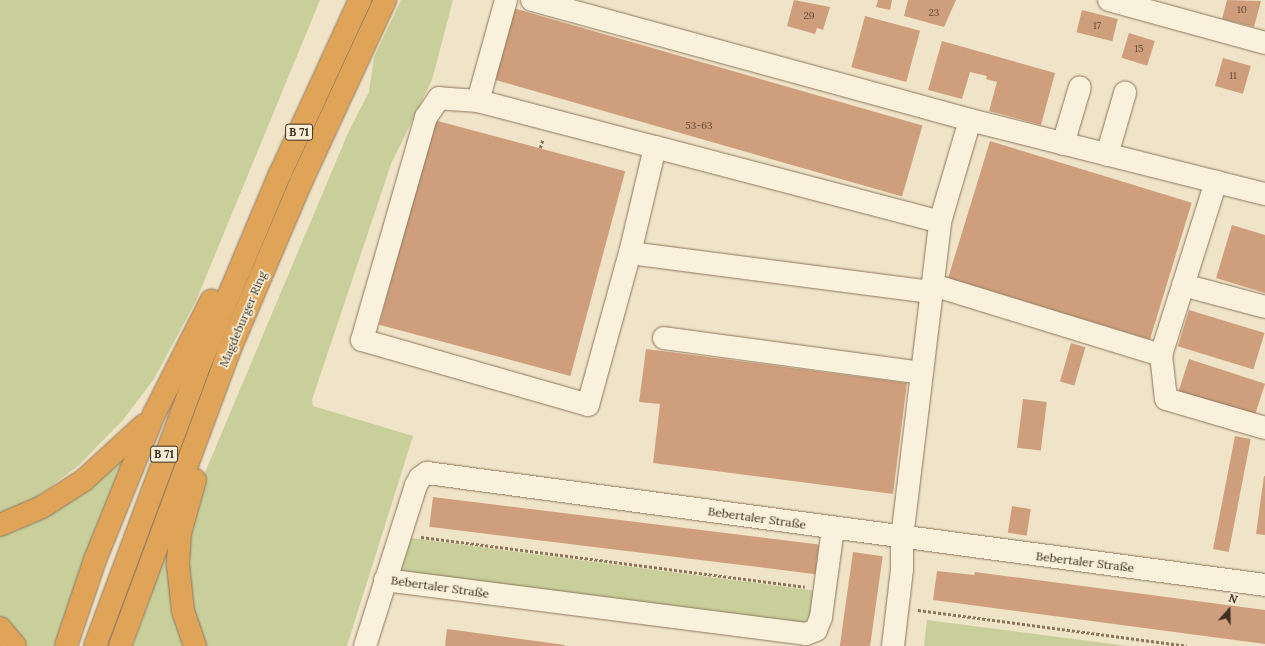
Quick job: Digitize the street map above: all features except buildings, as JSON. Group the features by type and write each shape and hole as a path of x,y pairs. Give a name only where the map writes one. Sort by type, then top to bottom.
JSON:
{"highway":[{"name":"Magdeburger Ring","path":"95,646 155,477 240,265 360,0"},
{"name":"Magdeburger Ring","path":"120,646 206,412 302,180 385,0"},
{"path":"66,646 95,560 154,414 210,303 240,265"},
{"path":"195,646 183,611 179,548 185,511 206,450 206,412"},
{"path":"0,525 42,507 84,480 120,451 154,414"},
{"path":"0,628 15,646"}],"street":[{"path":"478,101 506,0"},
{"path":"532,0 970,120 1265,194"},
{"path":"1109,0 1265,43"},
{"path":"1063,144 1080,87"},
{"path":"1107,155 1125,93"},
{"path":"655,147 630,253 588,405 362,340 426,117 439,98 478,101 655,147 940,222"},
{"path":"893,646 898,607 902,538 940,222 970,120"},
{"path":"1216,182 1161,355 1166,399 1265,428"},
{"path":"630,253 932,289 1161,355"},
{"path":"1183,285 1265,307"},
{"path":"664,338 922,373"},
{"name":"Bebertaler Straße","path":"833,528 825,589 817,629 800,634 385,580 418,481 427,473 833,528 902,538 1265,585"},
{"path":"365,646 385,580"}],"path":[{"path":"400,534 825,589"},
{"path":"898,607 1187,646"}],"green space":[{"path":"0,0 320,0 196,301 154,379 123,420 78,466 35,498 0,514"},
{"path":"401,0 453,0 432,80 391,164 312,400 313,406 413,436 347,646 205,646 193,613 188,582 188,540 201,482 348,133 369,92 374,57"},
{"path":"124,459 56,646 27,646 0,616 0,536 94,484"},
{"path":"411,538 818,591 810,617 803,623 400,575"},
{"path":"168,545 184,646 133,646"},
{"path":"927,620 1128,646 924,646"}]}
